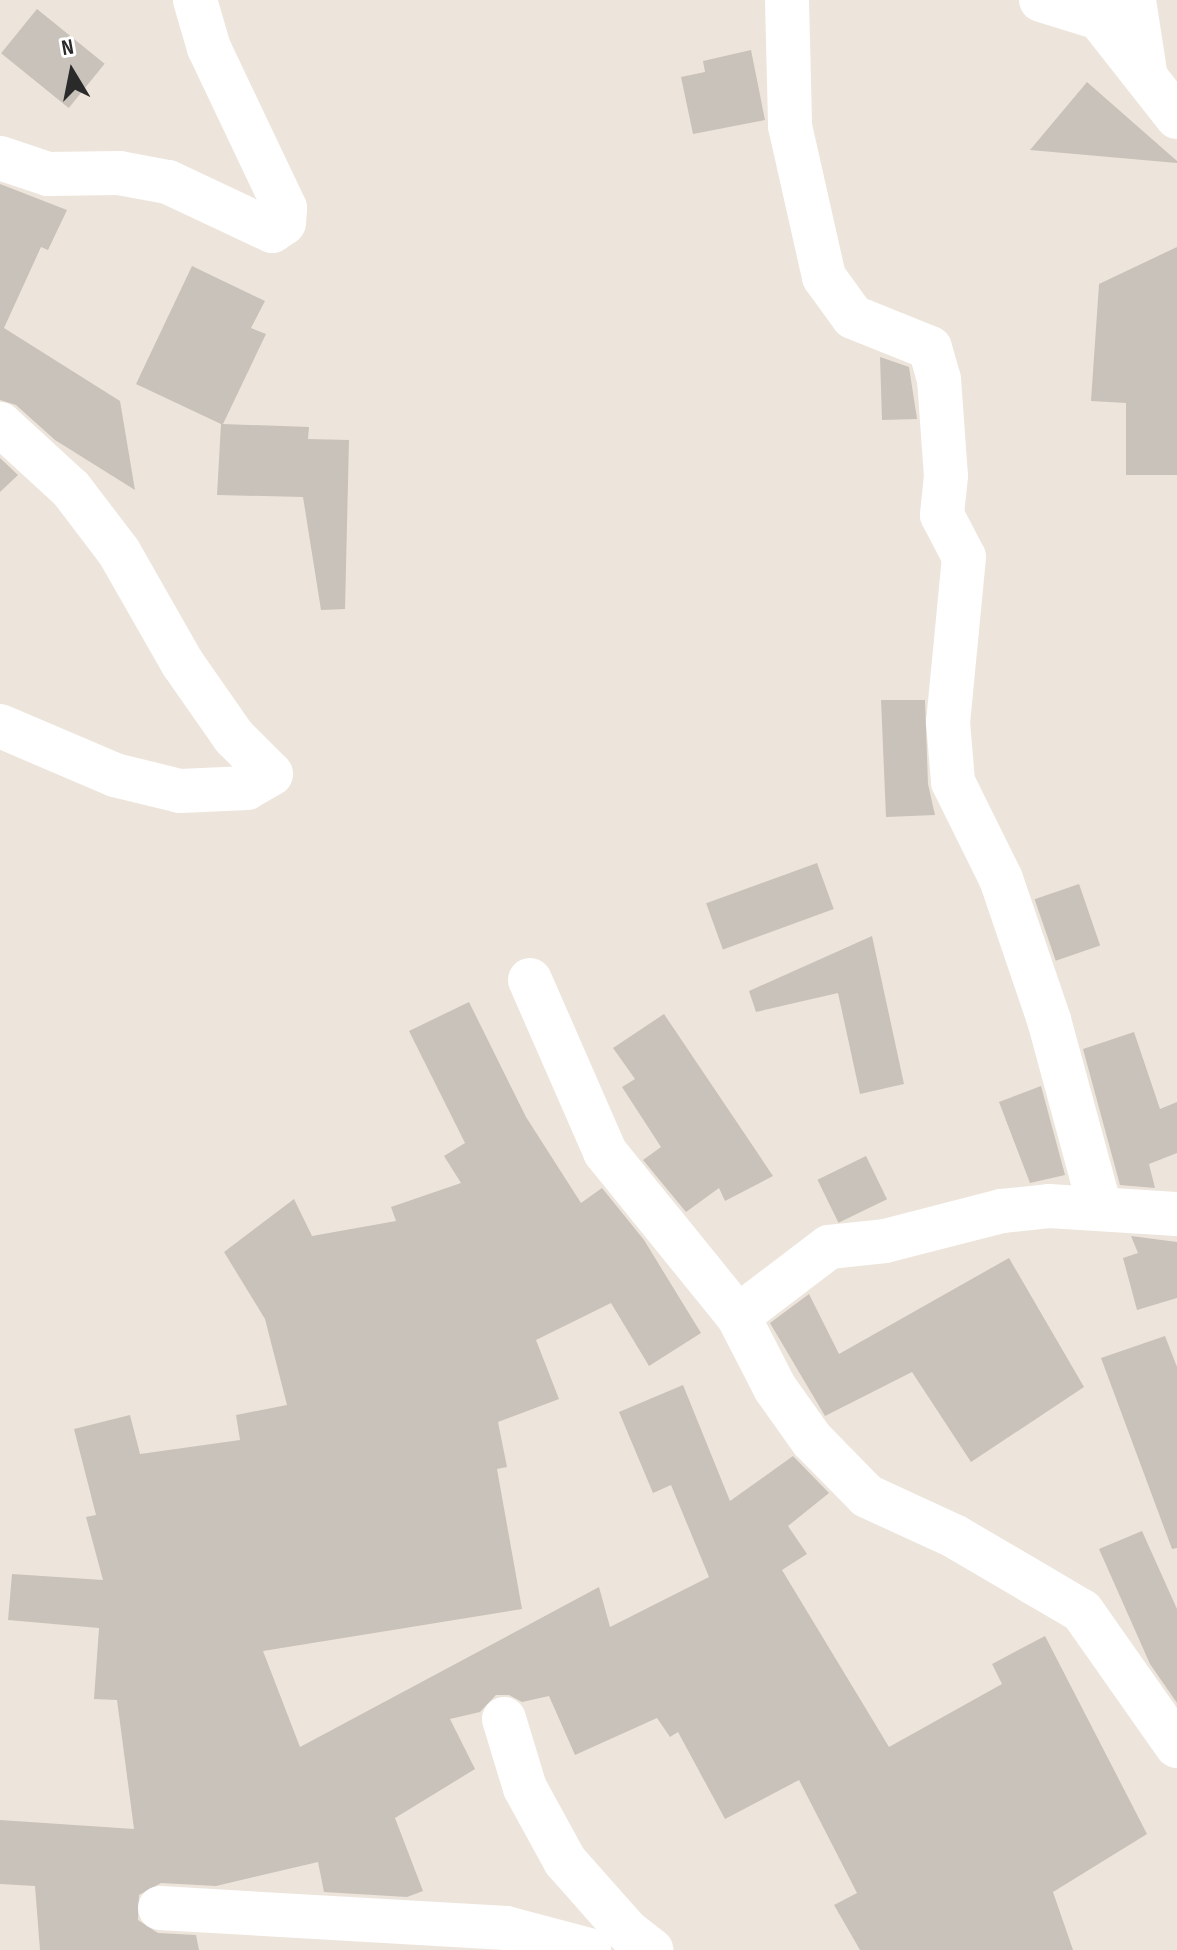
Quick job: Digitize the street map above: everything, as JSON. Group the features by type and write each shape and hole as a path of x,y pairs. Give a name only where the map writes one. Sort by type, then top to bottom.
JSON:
{"street":[{"path":"0,158 48,174 119,173 168,182 272,231 284,223 285,208 209,48 195,0"},
{"path":"787,0 790,126 824,277 853,317 874,330 930,348 939,379 946,476 942,515 964,557 948,722 953,782 1001,879 1049,1020 1100,1208"},
{"path":"1041,0 1099,18 1177,117"},
{"path":"1134,0 1145,75"},
{"path":"0,424 71,489 119,552 183,664 234,737 271,774 247,788 180,791 115,775 0,726"},
{"path":"530,980 605,1152 738,1316 775,1388 850,1481 1082,1611 1177,1746"},
{"path":"738,1316 829,1247 885,1241 1002,1211 1100,1208 1177,1214"},
{"path":"504,1719 525,1788 565,1861 627,1931 651,1950"},
{"path":"160,1908 492,1926 589,1950"}],"building":[{"path":"37,9 105,64 69,108 1,53"},
{"path":"751,50 765,120 693,134 681,77 705,72 703,61"},
{"path":"1087,82 1177,161 1177,163 1030,150"},
{"path":"0,184 67,210 48,250 41,247 4,328 120,401 135,490 55,440 16,405 0,400"},
{"path":"1177,247 1177,475 1126,475 1126,403 1091,401 1099,284"},
{"path":"192,266 265,301 251,328 266,334 223,424 309,427 308,439 349,440 345,609 321,610 303,497 217,495 221,424 136,384"},
{"path":"880,357 909,367 917,419 882,420"},
{"path":"0,458 18,475 0,492"},
{"path":"881,700 925,700 928,784 935,815 886,817"},
{"path":"817,863 834,909 723,949 706,903"},
{"path":"1079,884 1100,945 1056,961 1035,899"},
{"path":"872,936 904,1084 860,1094 838,993 756,1012 749,991"},
{"path":"469,1002 526,1117 581,1203 602,1188 644,1240 701,1333 649,1366 611,1303 536,1340 559,1399 498,1422 507,1467 497,1469 522,1609 263,1651 300,1747 599,1587 610,1627 709,1577 671,1485 653,1493 619,1412 683,1385 730,1501 793,1456 829,1493 788,1526 807,1554 782,1570 889,1747 1002,1684 992,1664 1045,1636 1147,1834 1053,1892 1073,1950 860,1950 834,1905 857,1893 799,1780 725,1819 678,1732 670,1737 657,1718 575,1755 549,1696 522,1702 509,1695 496,1695 480,1712 450,1719 475,1769 395,1818 423,1891 407,1897 324,1892 318,1862 216,1886 161,1883 139,1895 138,1920 158,1933 196,1935 199,1950 40,1950 35,1886 0,1884 0,1820 134,1829 117,1700 94,1699 99,1628 8,1620 12,1574 103,1580 86,1517 96,1515 74,1429 130,1415 140,1454 240,1440 236,1415 287,1405 265,1319 224,1252 294,1199 312,1236 396,1221 391,1207 461,1183 444,1156 465,1143 409,1031"},
{"path":"664,1014 773,1176 725,1201 719,1188 686,1212 643,1160 661,1147 622,1087 635,1079 613,1048"},
{"path":"1134,1032 1160,1109 1177,1102 1177,1153 1149,1164 1155,1188 1120,1185 1083,1049"},
{"path":"1041,1086 1065,1175 1030,1183 999,1102"},
{"path":"866,1156 887,1199 839,1223 817,1180"},
{"path":"1131,1236 1177,1242 1177,1298 1137,1310 1123,1258 1138,1253"},
{"path":"1009,1258 1084,1387 971,1462 912,1372 825,1416 770,1323 809,1294 839,1354"},
{"path":"1165,1336 1177,1367 1177,1548 1172,1549 1101,1358"},
{"path":"1142,1531 1177,1609 1177,1703 1150,1664 1099,1549"}]}
